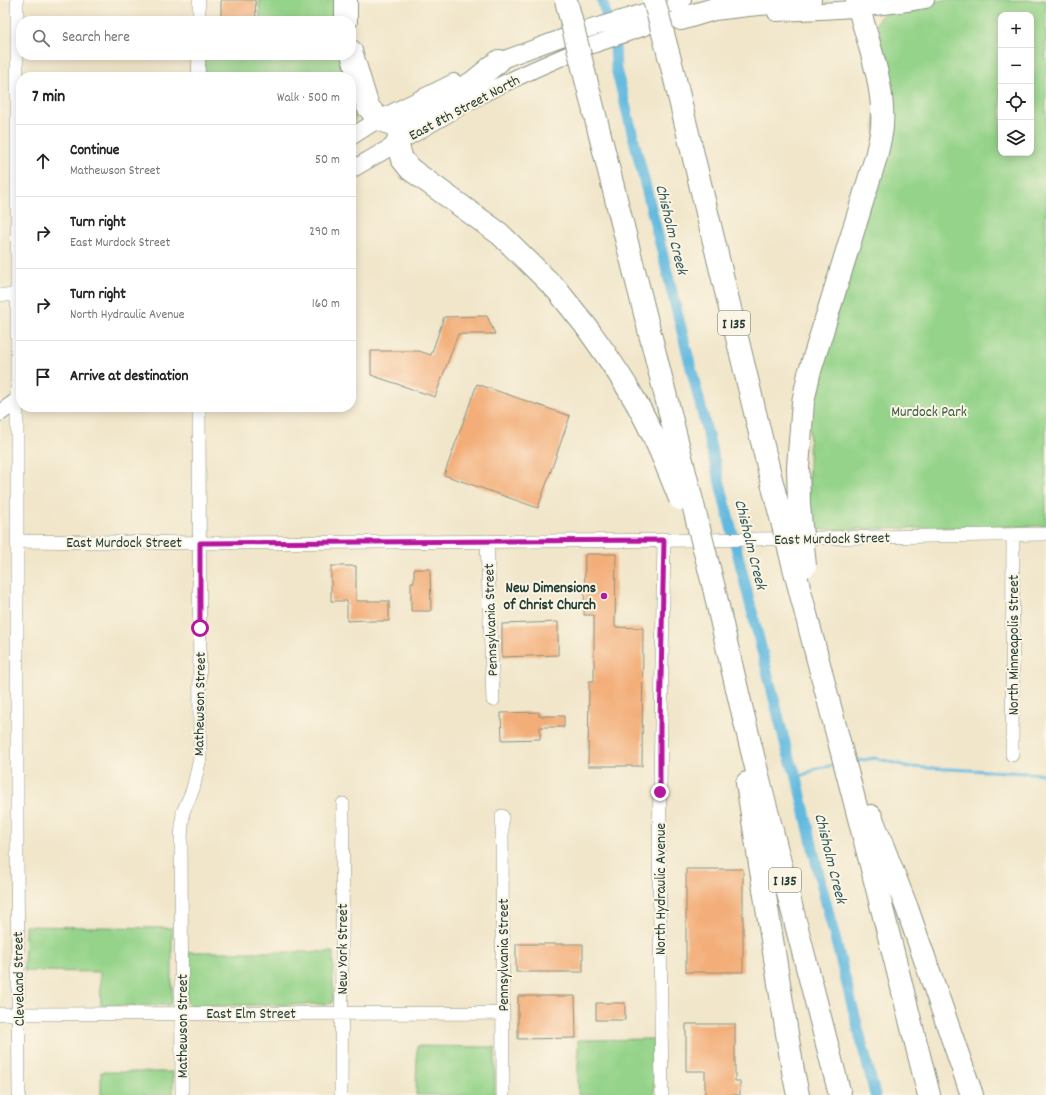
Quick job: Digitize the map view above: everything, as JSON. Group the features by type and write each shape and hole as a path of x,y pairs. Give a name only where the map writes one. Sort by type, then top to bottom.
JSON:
{"highway":[{"path":"346,0 346,16"},
{"name":"I 135","path":"566,0 714,588 731,665 790,902 840,1095"},
{"path":"682,9 714,9 748,4 810,0"},
{"path":"814,645 799,505 798,467 803,402 809,374 863,203 876,157 882,126 878,73 858,4"},
{"name":"I 135","path":"653,11 681,105 770,478 930,1095"},
{"path":"354,60 368,107 379,119 396,126 402,134 402,159 410,169 500,234 558,290 609,358 633,396 666,464 714,588"},
{"path":"402,134 420,115 439,101 472,83 499,61"},
{"path":"402,134 432,123"},
{"path":"731,665 744,764 798,1095"},
{"path":"828,698 893,871 970,1089"}],"street":[{"name":"Cleveland Street","path":"17,0 17,16"},
{"path":"199,0 199,16"},
{"path":"653,11 682,9 714,16 804,12 858,4 909,3 926,0"},
{"name":"East 8th Street North","path":"356,134 379,119 499,61 575,33 653,11"},
{"name":"East 8th Street North","path":"432,123 486,92 581,49 653,11"},
{"name":"Cleveland Street","path":"17,60 18,72"},
{"path":"198,60 198,72"},
{"name":"East 8th Street North","path":"356,166 402,134"},
{"path":"0,295 16,295"},
{"path":"0,413 16,403"},
{"name":"Cleveland Street","path":"19,1095 17,541 20,412"},
{"name":"Mathewson Street","path":"182,1095 180,838 183,812 192,789 200,758 199,412"},
{"name":"East Murdock Street","path":"17,541 200,543 700,540 1046,534"},
{"name":"North Minneapolis Street","path":"1012,755 1013,535"},
{"name":"North Hydraulic Avenue","path":"662,1095 659,849 664,540"},
{"name":"Pennsylvania Street","path":"487,541 493,700"},
{"name":"New York Street","path":"341,1095 343,804"},
{"name":"Pennsylvania Street","path":"502,816 503,1095"},
{"name":"East Elm Street","path":"0,1014 342,1012 503,1013"}],"green space":[{"path":"259,0 338,0 336,16 260,16"},
{"name":"Murdock Park","path":"943,0 1046,0 1046,526 808,530 810,407 875,184 875,28 878,20 886,12 910,5"},
{"path":"204,60 343,60 347,72 204,72"},
{"path":"25,926 172,928 171,1004 101,1006 100,972 24,971"},
{"path":"187,952 333,952 332,1003 193,1006 188,1004 187,1001"},
{"path":"654,1039 654,1095 578,1095 578,1040"},
{"path":"417,1046 495,1047 495,1095 416,1095"},
{"path":"101,1072 173,1072 173,1095 101,1095"}],"building":[{"path":"221,0 255,0 256,16 221,16"},
{"path":"487,316 495,334 458,334 435,397 371,375 371,351 419,351 431,355 444,317"},
{"path":"477,384 570,416 538,508 444,475"},
{"path":"585,554 616,554 615,627 643,628 642,766 588,766 589,681 594,681 594,615 584,615"},
{"path":"331,566 356,566 356,601 389,601 389,621 347,621 347,601 331,601"},
{"path":"414,569 430,569 431,611 411,611 411,582 414,582"},
{"path":"558,622 558,655 502,657 502,624"},
{"path":"539,712 539,716 564,716 564,727 540,727 540,739 502,740 501,713"},
{"path":"686,869 743,869 743,972 686,972"},
{"path":"516,944 583,944 583,972 516,972"},
{"path":"518,996 575,996 576,1038 518,1039"},
{"path":"596,1003 625,1003 625,1020 596,1020"},
{"path":"686,1024 735,1024 735,1081 740,1081 740,1095 705,1095 705,1071 686,1071"}],"waterway":[{"name":"Chisholm Creek","path":"602,0 615,44 616,69 787,751 797,778 821,883 875,1095"},
{"path":"852,762 875,758 910,767 1046,774"},
{"path":"797,778 818,768 836,765"}],"place":[{"name":"New Dimensions of Christ Church","path":"604,596"}],"route":[{"path":"200,628 200,543 664,540 660,792"}]}
